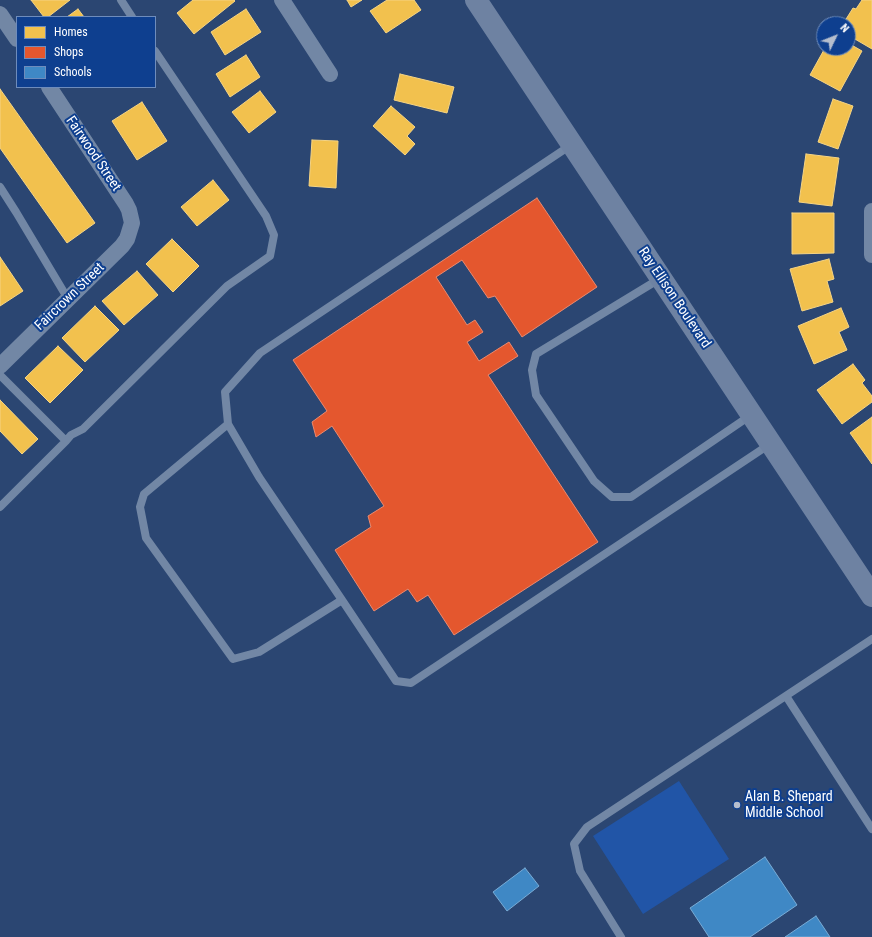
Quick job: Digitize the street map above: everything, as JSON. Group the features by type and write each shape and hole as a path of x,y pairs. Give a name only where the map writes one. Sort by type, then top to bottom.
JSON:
{"main road":[{"name":"Ray Ellison Boulevard","path":"476,0 872,596"}],"street":[{"path":"282,0 330,74"},
{"path":"0,14 16,38"},
{"name":"Fairwood Street","path":"49,88 126,204 132,223"},
{"path":"872,211 872,255"},
{"name":"Faircrown Street","path":"0,366 122,246 127,239 132,223"}],"lane":[{"path":"121,0 131,16"},
{"path":"0,507 72,435 83,429 227,286 270,256 274,236 266,216 156,52"},
{"path":"572,144 260,354 225,392 228,424 259,476 396,681 411,683 770,443"},
{"path":"0,187 68,299"},
{"path":"660,278 536,354 532,370 536,395 594,481 612,497 631,497 752,415"},
{"path":"0,375 66,441"},
{"path":"228,424 144,494 140,507 146,538 233,659 258,652 342,600"},
{"path":"621,937 580,871 574,844 587,827 872,639"},
{"path":"786,696 872,828"}],"shaded area":[{"path":"679,781 729,859 643,914 593,836"}],"building: Homes":[{"path":"31,0 70,0 49,16 43,16"},
{"path":"193,0 235,1 194,34 177,13"},
{"path":"347,0 362,0 351,7"},
{"path":"387,0 414,0 421,10 386,33 370,11"},
{"path":"862,0 872,0 872,49 856,40 856,16 848,16 853,8 856,9"},
{"path":"78,9 83,16 68,16"},
{"path":"246,9 261,32 225,55 211,32"},
{"path":"856,48 862,51 840,91 810,75 821,56 856,56"},
{"path":"246,55 260,77 230,97 216,74"},
{"path":"400,74 454,87 447,113 394,100"},
{"path":"0,89 95,223 67,243 0,148"},
{"path":"260,91 276,112 249,133 232,112"},
{"path":"833,99 853,106 838,149 818,142"},
{"path":"142,102 167,141 137,160 112,121"},
{"path":"391,106 415,127 407,136 415,144 405,155 373,126"},
{"path":"312,140 338,141 336,188 309,186"},
{"path":"806,154 839,158 832,206 799,202"},
{"path":"213,180 229,200 197,226 181,207"},
{"path":"792,213 834,213 834,253 792,254"},
{"path":"172,239 199,266 173,292 146,264"},
{"path":"0,257 23,291 0,306"},
{"path":"829,259 834,279 827,281 833,302 802,311 790,269"},
{"path":"137,271 158,295 124,325 102,301"},
{"path":"95,306 119,330 85,362 62,338"},
{"path":"841,308 849,327 839,332 847,350 814,364 798,326"},
{"path":"58,346 83,370 50,403 25,378"},
{"path":"853,364 865,380 862,383 872,396 872,402 842,424 817,390"},
{"path":"0,400 38,439 22,454 0,431"},
{"path":"872,417 872,464 850,433"}],"building: Shops":[{"path":"537,198 597,287 522,337 495,296 488,298 462,260 436,277 467,325 475,320 483,332 467,342 479,361 509,342 518,356 488,375 598,542 454,635 428,595 417,602 408,589 374,611 335,550 371,527 368,516 384,506 332,426 316,437 312,422 327,411 293,360"}],"building: Schools":[{"path":"765,857 797,905 750,937 709,937 690,908"},
{"path":"525,868 539,886 507,911 493,892"},
{"path":"816,916 830,937 785,937"}],"place":[{"name":"Alan B. Shepard Middle School","path":"737,805"}]}
